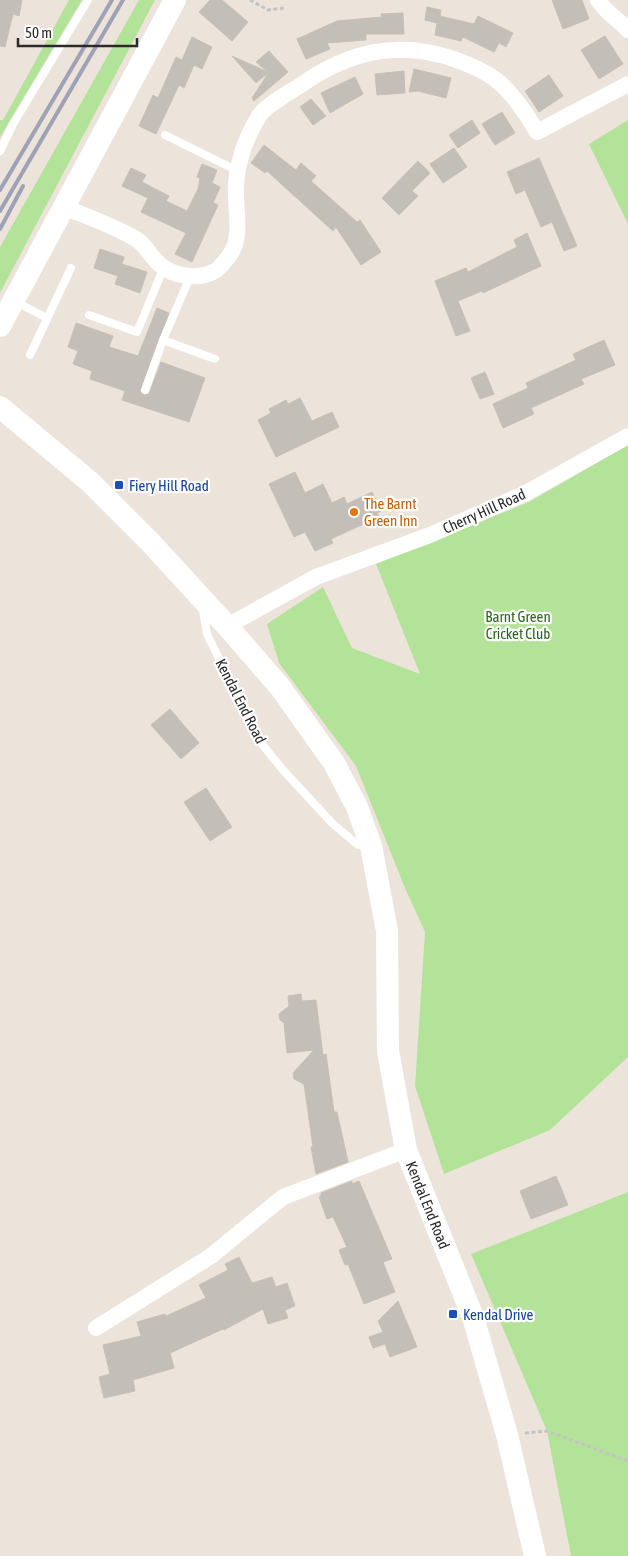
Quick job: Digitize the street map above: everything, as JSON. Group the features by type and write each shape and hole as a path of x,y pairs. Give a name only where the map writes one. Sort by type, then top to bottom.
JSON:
{"main road":[{"path":"0,326 175,0"},
{"name":"Kendal End Road","path":"0,407 90,482 150,542 227,626 280,687 334,763 357,807 371,846 387,931 388,1051 406,1150 473,1317 507,1435 535,1556"}],"street":[{"path":"598,0 604,10 619,20 628,30"},
{"path":"64,207 118,229 139,241 164,267 190,277 213,272 230,257 233,251 238,229 236,209 238,171 243,146 260,114 323,71 353,57 383,50 410,48 432,52 469,64 494,79 513,97 537,132 628,84"},
{"name":"Cherry Hill Road","path":"227,626 316,577 430,535 526,494 628,436"},
{"path":"96,1328 210,1256 283,1197 406,1150"}],"lane":[{"path":"0,151 13,124 88,0"},
{"path":"165,135 238,171"},
{"path":"88,315 137,332 164,267"},
{"path":"30,355 71,268"},
{"path":"146,390 163,340 190,277"},
{"path":"14,300 47,318"},
{"path":"163,340 215,360"},
{"name":"Kendal End Road","path":"201,598 207,634 258,739 283,770 333,824 358,845 371,846"}],"path":[{"path":"250,0 268,10 284,8"},
{"path":"507,1435 547,1431 628,1461"}],"green space":[{"path":"69,0 82,0 0,137 0,120 3,120"},
{"path":"139,0 155,0 0,293 0,247"},
{"path":"628,120 628,224 589,144"},
{"name":"Barnt Green Cricket Club","path":"628,445 628,1057 550,1130 444,1174 415,1086 425,932 405,888 356,766 279,663 267,624 323,587 352,648 420,674 376,564 529,502"},
{"path":"628,1192 628,1556 571,1556 547,1431 471,1254"}],"building":[{"path":"0,0 22,0 19,16 13,14 5,47 0,46"},
{"path":"210,0 222,0 248,22 232,41 199,12"},
{"path":"552,0 582,0 589,19 563,29"},
{"path":"427,7 441,10 440,16 474,24 478,16 513,33 506,47 499,43 494,52 463,37 461,41 435,35 437,23 425,20"},
{"path":"403,13 404,34 366,34 366,40 327,43 330,49 306,59 297,39 337,21 382,17 381,14"},
{"path":"605,36 623,64 599,79 581,50"},
{"path":"192,37 212,47 202,69 194,65 184,88 179,85 156,134 139,126 153,95 158,98 176,57 182,60"},
{"path":"269,51 288,72 254,101 252,98 269,72 256,83 232,56 268,72 256,62"},
{"path":"414,69 451,78 446,98 418,91 409,92"},
{"path":"404,71 405,93 377,95 375,74"},
{"path":"549,75 563,96 539,112 525,91"},
{"path":"355,77 363,94 330,113 321,93"},
{"path":"311,99 326,116 313,125 300,107"},
{"path":"502,112 515,133 495,145 482,124"},
{"path":"472,120 480,133 458,148 449,135"},
{"path":"264,145 296,170 301,163 316,176 311,181 357,222 360,220 381,252 361,265 336,227 333,231 267,171 265,173 251,163"},
{"path":"454,148 467,167 443,183 430,164"},
{"path":"539,158 577,246 564,251 552,222 541,227 525,190 516,194 507,172"},
{"path":"418,161 430,173 412,191 418,196 399,215 382,198"},
{"path":"202,164 217,170 212,183 220,187 213,203 218,205 192,262 175,254 186,233 141,212 148,198 122,186 131,168 146,175 142,182 169,196 166,201 187,211 198,189 200,178 197,177"},
{"path":"527,233 541,266 483,293 482,291 458,301 470,331 456,336 435,281 466,268 468,272 517,247 514,240"},
{"path":"100,249 124,257 122,264 147,272 140,293 115,284 118,276 94,268"},
{"path":"157,308 169,313 140,391 144,395 149,394 161,362 205,378 189,422 122,400 125,391 90,379 92,371 73,364 78,351 68,347 76,323 113,336 109,347 138,356"},
{"path":"604,340 615,365 581,379 584,384 531,408 534,414 503,428 493,404 528,388 526,383 576,360 573,354"},
{"path":"485,372 494,394 480,399 471,378"},
{"path":"300,398 312,421 332,412 339,427 276,457 258,420 271,413 269,409 286,400 288,404"},
{"name":"The Barnt Green Inn","path":"295,472 305,493 323,484 332,503 344,497 347,504 372,492 381,511 377,513 379,517 331,539 333,543 315,551 305,532 294,537 269,484"},
{"path":"170,709 199,743 181,759 151,725"},
{"path":"206,788 232,827 210,841 184,802"},
{"path":"301,994 302,1001 316,1000 323,1055 326,1054 334,1112 337,1112 348,1162 316,1174 304,1084 294,1079 293,1073 314,1050 287,1053 284,1023 280,1020 279,1014 289,1006 288,996"},
{"path":"556,1176 568,1205 531,1219 520,1191"},
{"path":"352,1181 352,1184 359,1181 392,1259 383,1262 395,1292 364,1304 348,1264 345,1265 339,1250 347,1247 333,1217 327,1219 319,1197 321,1193"},
{"path":"239,1257 252,1283 272,1277 276,1287 287,1283 295,1306 285,1310 288,1318 268,1324 263,1309 224,1330 170,1353 174,1368 133,1380 135,1391 104,1398 99,1377 110,1374 103,1345 141,1336 137,1322 165,1314 166,1316 206,1298 199,1285 228,1270 225,1264"},
{"path":"398,1301 417,1347 390,1357 385,1344 373,1348 369,1337 383,1332 378,1321"}],"railway":[{"path":"0,190 112,0"},
{"path":"0,211 123,0"},
{"path":"0,229 23,186"}],"place":[{"name":"Fiery Hill Road","path":"119,485"},
{"name":"The Barnt Green Inn","path":"354,512"},
{"name":"Kendal Drive","path":"453,1314"}]}
